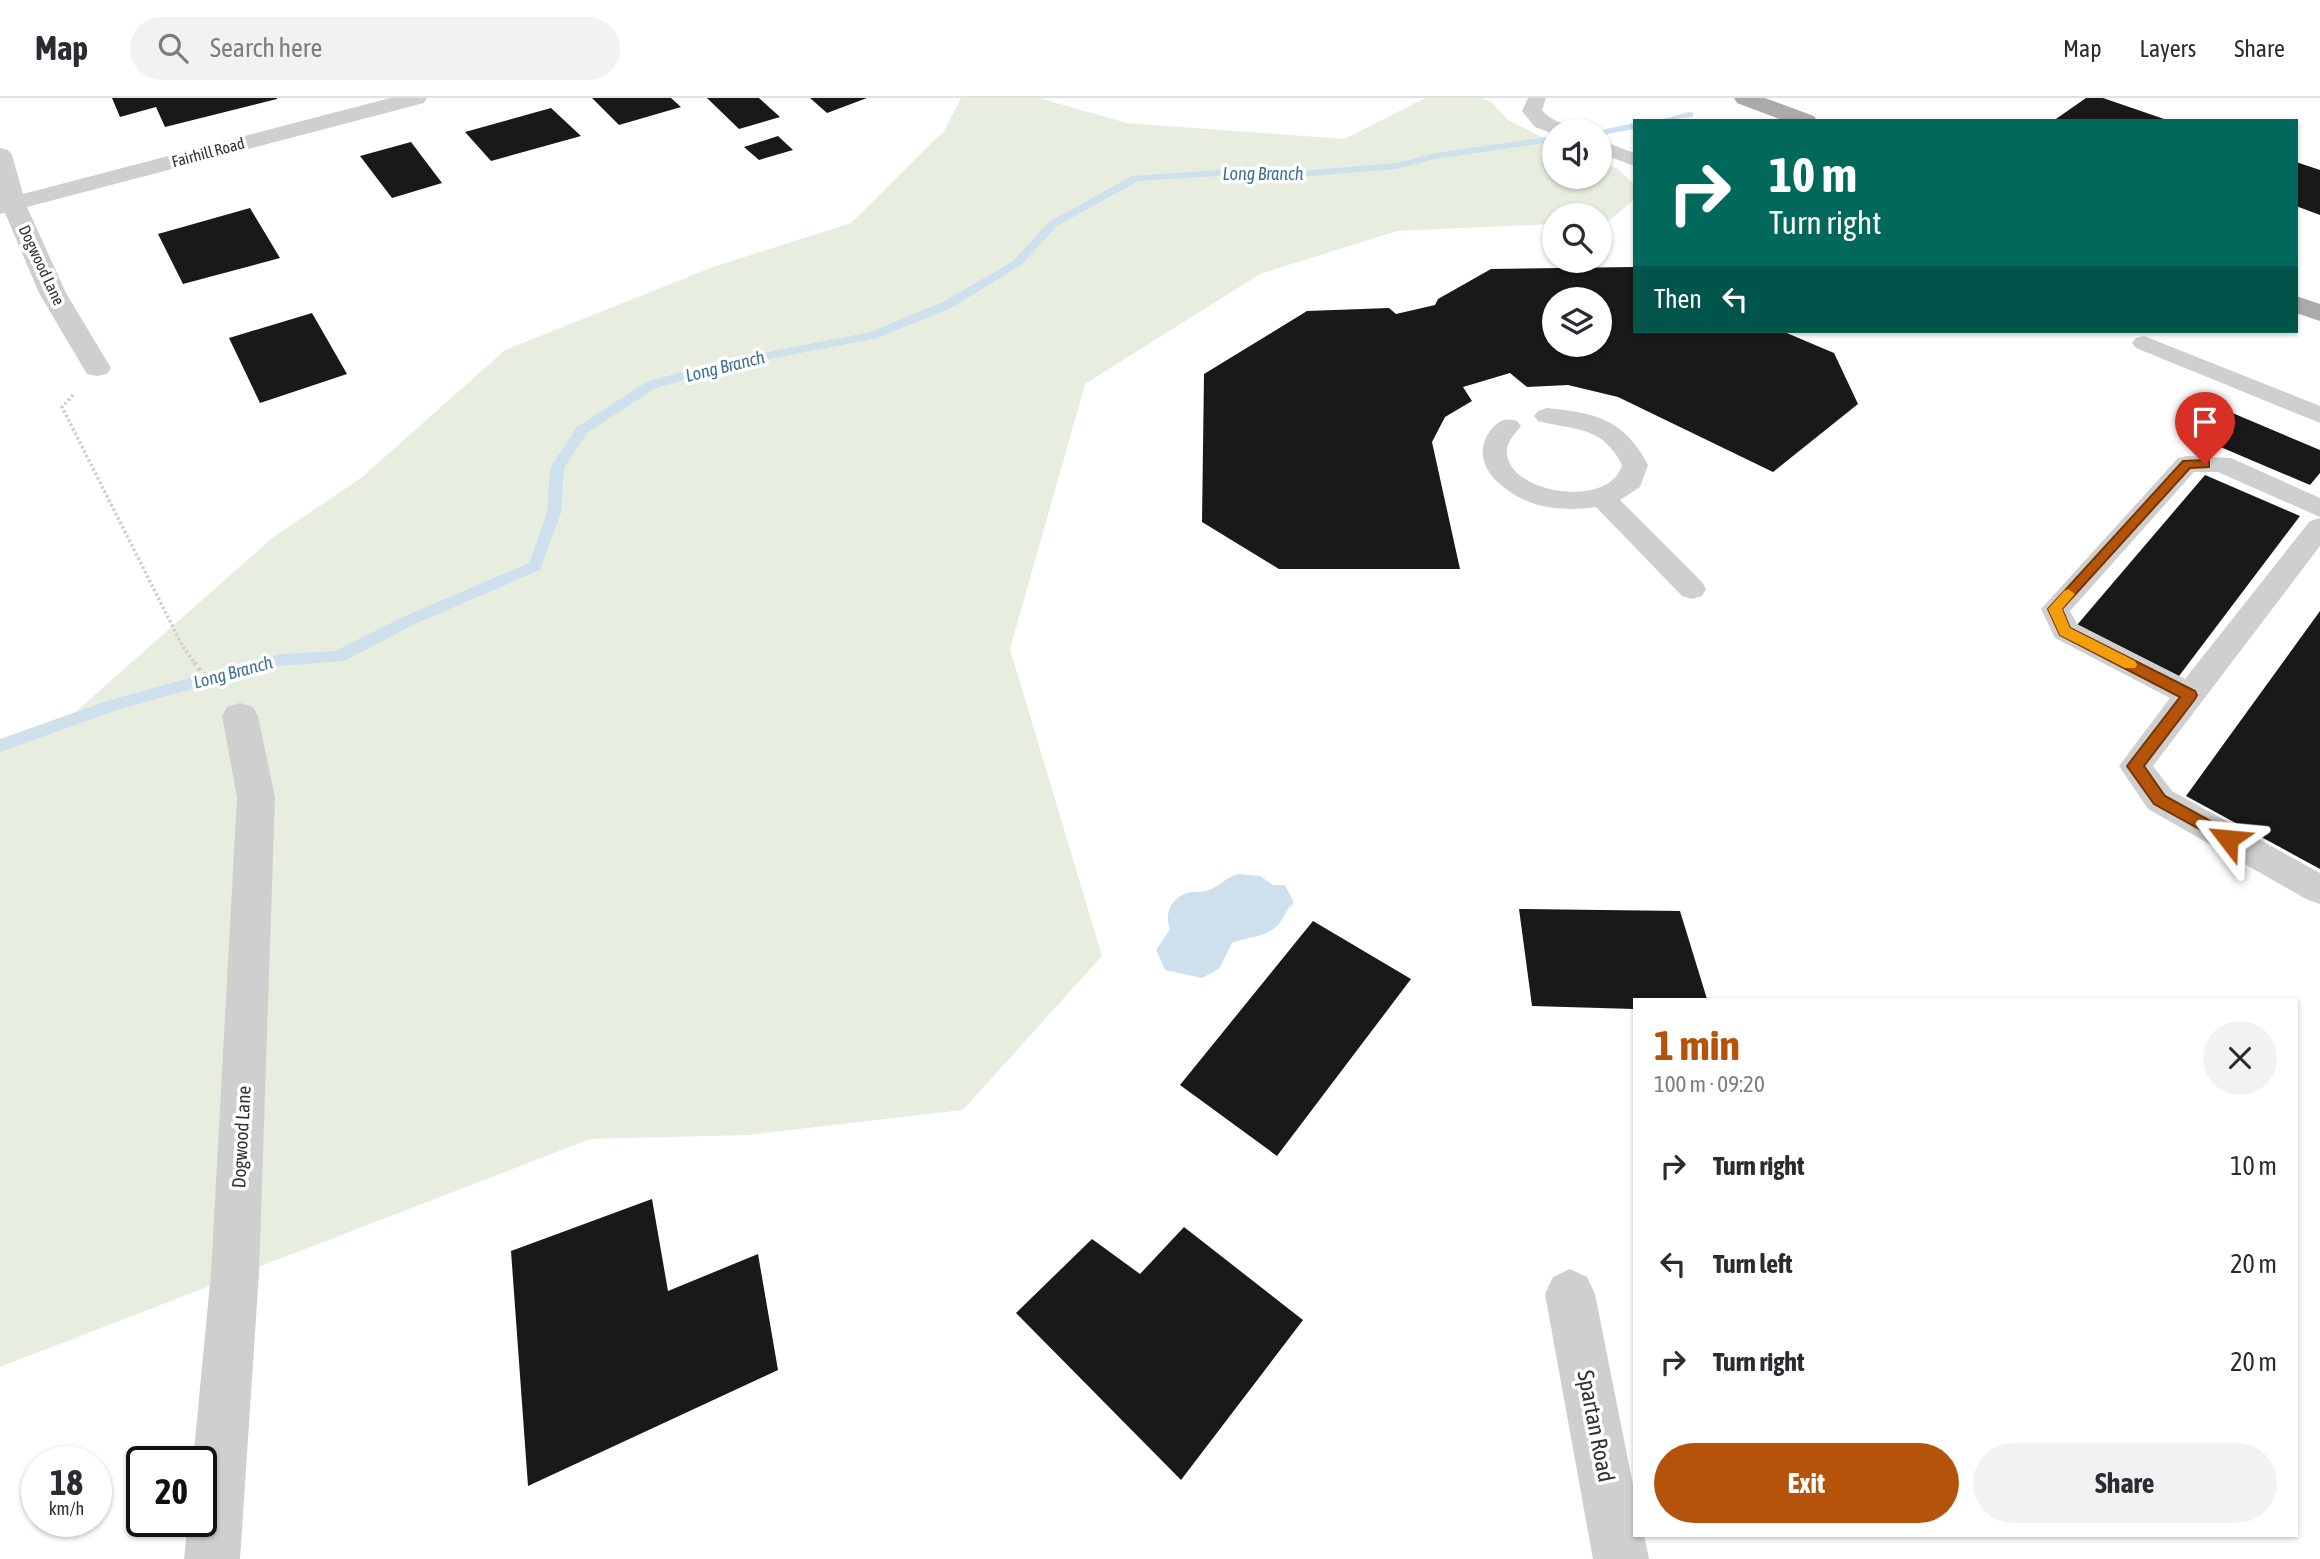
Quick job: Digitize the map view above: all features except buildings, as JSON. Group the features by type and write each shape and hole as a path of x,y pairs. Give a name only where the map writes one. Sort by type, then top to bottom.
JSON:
{"main road":[{"path":"1745,98 1802,119"},
{"path":"2298,305 2320,313"}],"street":[{"name":"Fairhill Road","path":"7,205 416,98"},
{"name":"Dogwood Lane","path":"0,156 7,205 37,257 77,339 97,368"},
{"name":"Dogwood Lane","path":"212,1559 235,1273 256,797 226,702"},
{"name":"Spartan Road","path":"1570,1294 1621,1559"}],"lane":[{"path":"1537,98 1532,111 1542,123"},
{"path":"1612,151 1633,160"},
{"path":"2144,344 2320,415"},
{"path":"1508,426 1498,436 1493,449 1495,462 1504,475 1519,487 1561,501 1583,502 1604,499 1621,490 1632,478 1634,463 1627,448 1614,435 1594,424 1547,416"},
{"path":"2190,695 2065,631 2055,609 2187,464 2222,464 2320,508"},
{"path":"1604,499 1692,589"},
{"path":"2320,527 2135,766 2160,800 2320,890"}],"path":[{"path":"97,368 62,407 192,660 226,702"}],"shaded area":[{"path":"961,98 1039,98 1127,123 1345,139 1425,98 1482,98 1492,103 1508,120 1542,137 1542,189 1612,189 1612,167 1633,183 1633,201 1612,218 1612,203 1542,203 1542,225 1397,231 1260,274 1085,384 1010,649 1102,956 963,1110 748,1135 590,1139 0,1367 0,740 63,723 272,538 361,478 505,350 713,267 851,223 944,131"}],"water":[{"path":"1238,874 1260,876 1273,885 1285,885 1294,903 1273,929 1232,943 1219,969 1202,978 1165,970 1156,950 1170,929 1168,918 1173,903 1181,895 1209,890"}],"waterway":[{"name":"Long Branch","path":"1670,119 1689,115"},
{"name":"Long Branch","path":"1612,130 1633,126"},
{"name":"Long Branch","path":"0,746 113,705 239,670 281,660 338,657 410,620 535,566 554,513 557,468 582,430 651,385 726,364 874,335 949,304 1017,263 1053,224 1136,178 1234,172 1300,174 1396,166 1436,156 1542,141"}],"slow traffic":[{"path":"2068,594 2055,609 2065,631 2130,665"}],"route":[{"path":"2205,464 2187,464 2055,609 2065,631 2190,695 2135,766 2160,800 2228,839"}]}
